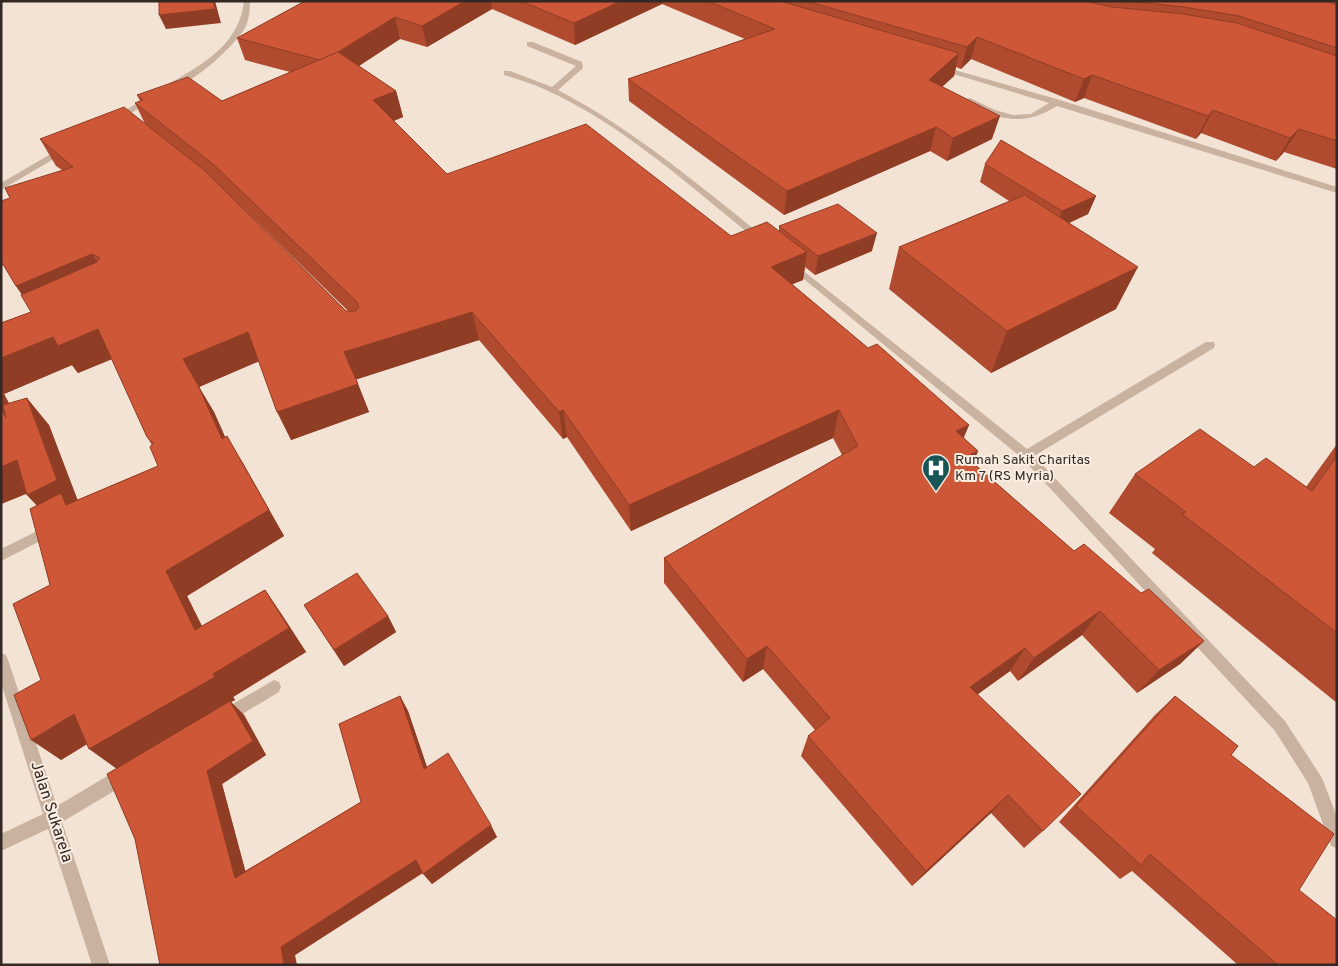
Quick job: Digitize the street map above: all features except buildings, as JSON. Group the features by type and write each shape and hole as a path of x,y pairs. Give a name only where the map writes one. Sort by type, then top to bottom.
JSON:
{"street":[{"path":"165,90 207,66 227,47 242,25 247,1"},
{"path":"530,44 579,64 580,66 553,90"},
{"path":"930,64 1337,190"},
{"path":"507,73 553,90 634,139 769,246"},
{"path":"106,124 126,118 156,95"},
{"path":"959,96 990,111 1023,120 1035,117 1057,102"},
{"path":"1,187 74,144"},
{"path":"784,258 1026,455 1280,726 1314,778 1337,840"},
{"path":"1026,455 1210,345"},
{"path":"1,556 59,525"},
{"name":"Jalan Sukarela","path":"1,660 101,965"},
{"path":"214,723 274,687"},
{"path":"1,843 54,818 136,769"}],"place":[{"name":"Rumah Sakit Charitas Km 7 (RS Myria)","path":"936,492"}]}
